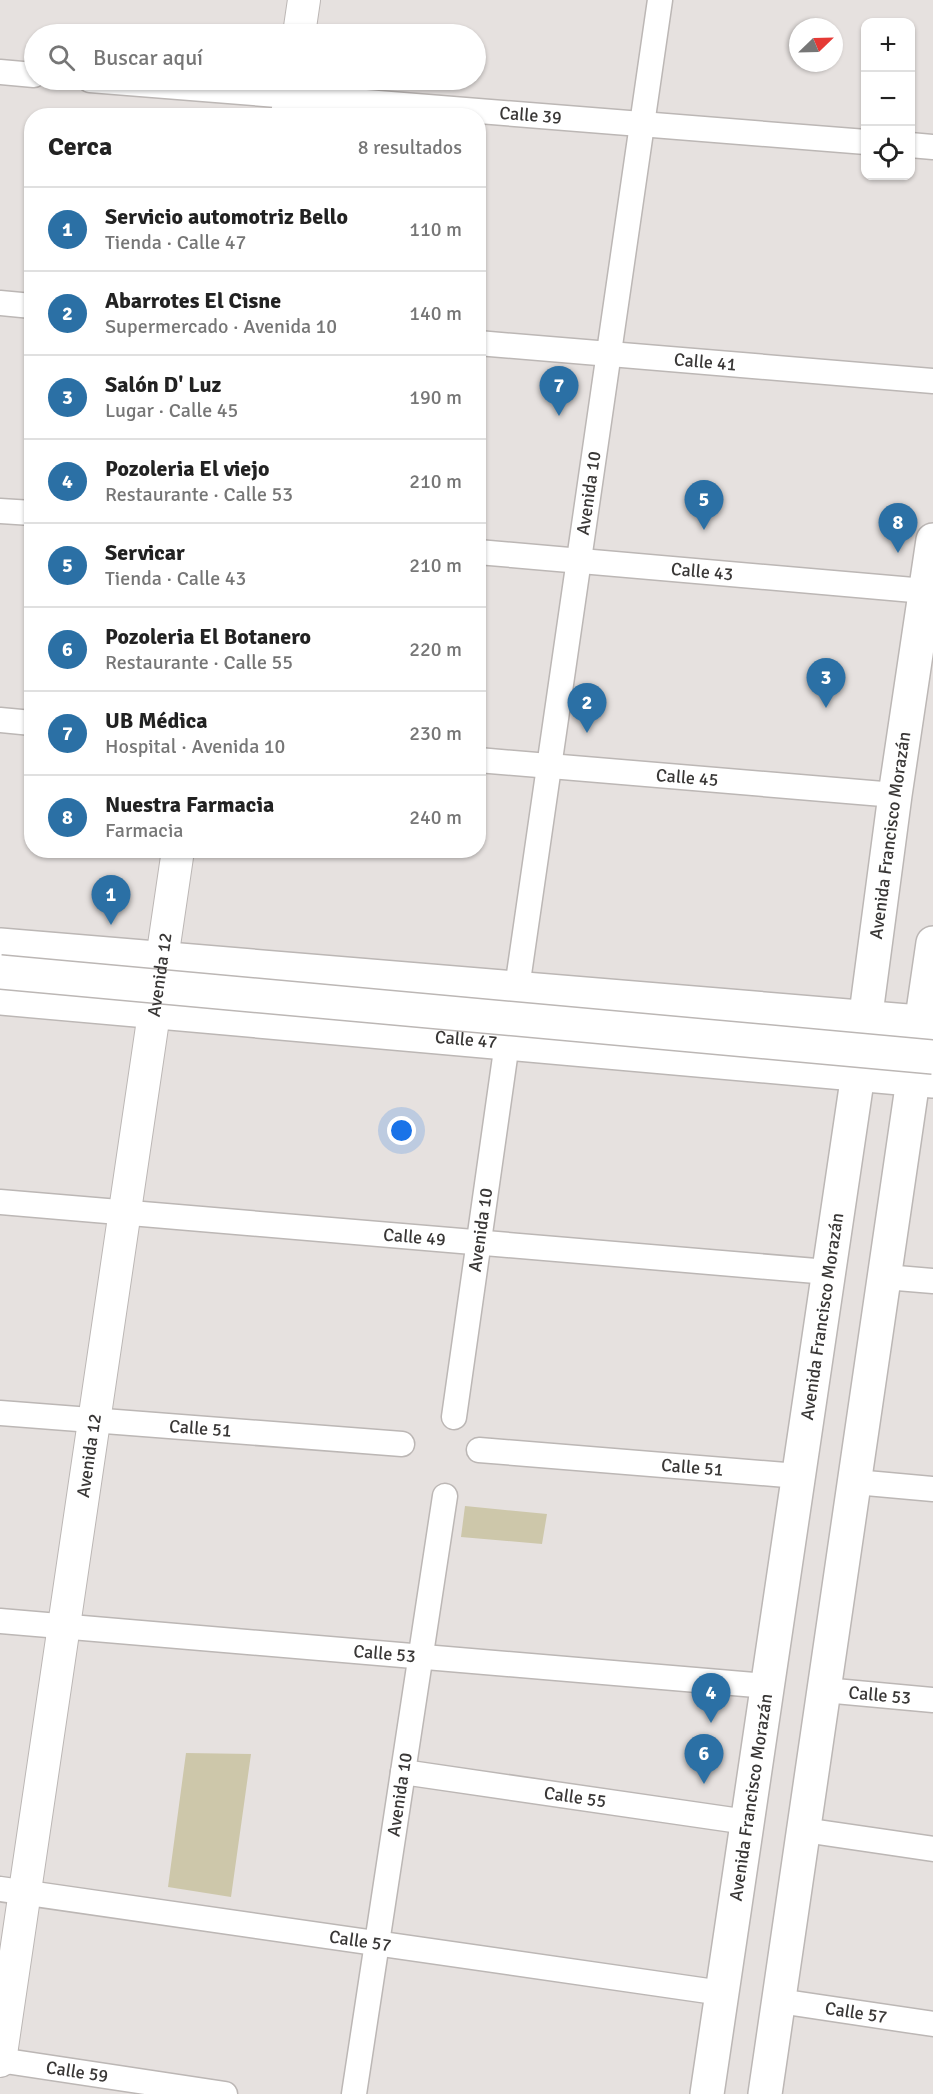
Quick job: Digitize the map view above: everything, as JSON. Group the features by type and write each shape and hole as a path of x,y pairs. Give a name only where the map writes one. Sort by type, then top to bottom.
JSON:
{"main road":[{"name":"Avenida Francisco Morazán","path":"707,2094 858,1074 895,795 933,540"},
{"path":"765,2094 885,1277 926,1072 933,943"},
{"path":"0,945 927,1022"},
{"path":"0,972 926,1072"},
{"name":"Calle 47","path":"0,998 858,1074 926,1072"}],"street":[{"path":"300,24 304,0"},
{"name":"Avenida 10","path":"517,988 660,0"},
{"path":"0,72 24,74"},
{"name":"Calle 39","path":"207,90 433,108"},
{"name":"Calle 39","path":"486,112 861,142"},
{"path":"915,146 933,147"},
{"path":"0,303 24,305"},
{"name":"Calle 41","path":"486,344 933,381"},
{"path":"0,511 24,512"},
{"name":"Calle 43","path":"486,553 925,591"},
{"path":"0,720 24,722"},
{"name":"Calle 45","path":"486,761 895,795"},
{"name":"Avenida 12","path":"0,2060 12,1891 64,1626 177,858"},
{"name":"Avenida 10","path":"454,1417 507,1043"},
{"name":"Calle 49","path":"0,1202 828,1272"},
{"path":"885,1277 933,1281"},
{"name":"Calle 51","path":"0,1413 402,1444"},
{"name":"Calle 51","path":"479,1450 798,1476"},
{"path":"855,1482 933,1489"},
{"name":"Avenida 10","path":"354,2094 445,1496"},
{"name":"Calle 53","path":"0,1621 767,1686"},
{"name":"Calle 53","path":"824,1690 933,1700"},
{"name":"Calle 55","path":"403,1773 747,1822"},
{"path":"804,1830 933,1849"},
{"name":"Calle 57","path":"12,1891 722,1993"},
{"name":"Calle 57","path":"779,2001 933,2024"},
{"name":"Calle 59","path":"0,2060 225,2094"}],"shaded area":[{"path":"465,1506 547,1514 542,1544 461,1537"},
{"path":"186,1753 251,1754 231,1897 168,1887"}],"place":[{"name":"UB Médica","path":"559,416"},
{"name":"Servicar","path":"704,530"},
{"name":"Nuestra Farmacia","path":"898,553"},
{"name":"Salón D' Luz","path":"826,708"},
{"name":"Abarrotes El Cisne","path":"587,733"},
{"name":"Servicio automotriz Bello","path":"111,925"},
{"name":"Pozoleria El viejo","path":"711,1723"},
{"name":"Pozoleria El Botanero","path":"704,1784"}]}
